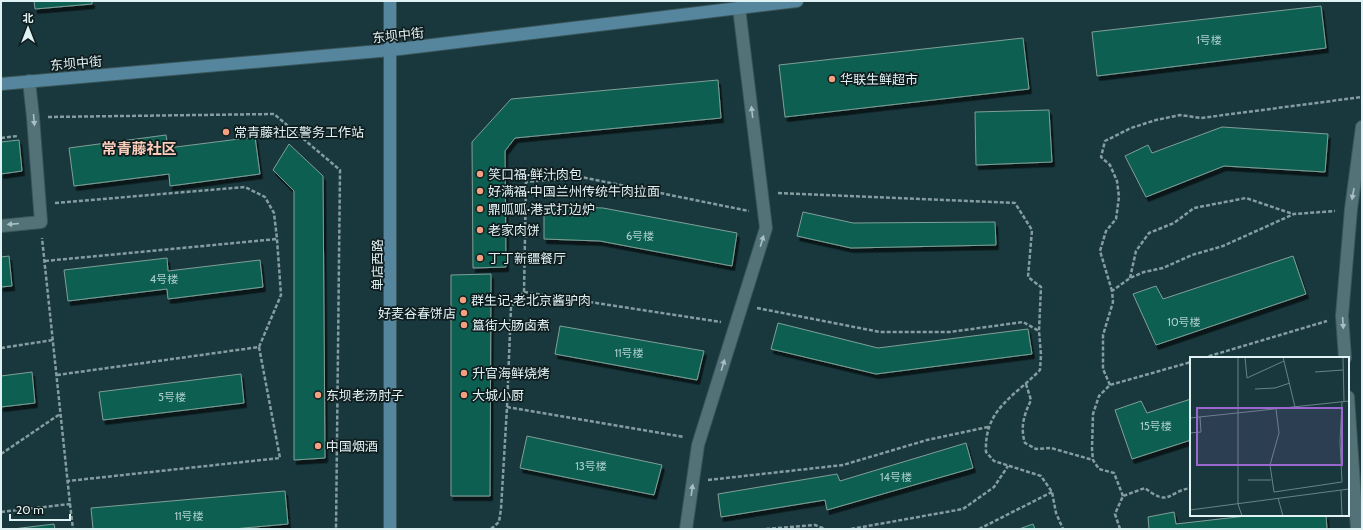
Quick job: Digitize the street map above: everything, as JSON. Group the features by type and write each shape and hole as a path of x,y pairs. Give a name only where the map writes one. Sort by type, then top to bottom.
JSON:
{"street":[{"name":"单店西路","path":"390,1 390,529"},
{"name":"东坝中街","path":"1,84 391,50 797,1"},
{"path":"686,529 700,440 766,228 739,8"},
{"path":"1,226 41,222 34,117 29,81"},
{"path":"1345,357 1342,316 1350,210 1362,127"},
{"path":"1349,413 1357,529"}],"path":[{"path":"1110,385 1103,369 1103,335 1113,302 1112,291 1100,251 1106,231 1116,219 1119,197 1117,181 1110,165 1101,157 1105,141 1131,128 1180,115 1201,118 1362,97"},
{"path":"34,117 274,114 340,170 336,529"},
{"path":"491,529 499,522 508,407 511,307 524,292 526,182 581,177 765,215"},
{"path":"40,204 245,187 265,197 274,213 277,239 281,295 259,347 280,458 68,481"},
{"path":"762,192 1015,204 1032,230 1028,277 1042,287 1039,331 1041,355 1040,370 1026,384 1010,396 996,413 988,427 985,439 986,452 994,461 1008,466 1024,469 1042,476 1052,492 1056,513 1063,529"},
{"path":"1130,278 1136,251 1149,233 1174,223 1194,208 1246,198 1294,214"},
{"path":"1112,291 1130,278 1144,272 1163,268 1192,255 1223,246 1294,214 1350,210"},
{"path":"41,222 73,529"},
{"path":"45,261 277,239"},
{"path":"524,292 736,324"},
{"path":"742,306 880,332 950,332 1023,322 1039,331"},
{"path":"1206,357 1342,316"},
{"path":"1,348 53,340"},
{"path":"57,376 259,347"},
{"path":"1120,529 1115,514 1123,496 1114,473 1099,469 1093,460 1094,414 1099,396 1110,385 1190,362"},
{"path":"1026,384 1031,400 1023,417 1022,433 1025,443 1036,449 1051,448 1093,460"},
{"path":"508,407 700,440"},
{"path":"1,454 61,414"},
{"path":"693,482 843,465 928,440 988,427"},
{"path":"851,529 963,509 994,487 1008,466"},
{"path":"1123,496 1145,488 1154,496 1165,498 1174,496 1182,490 1190,488"},
{"path":"979,529 1052,492"},
{"path":"1,512 70,504"},
{"path":"766,529 814,525 825,529"}],"building":[{"path":"34,1 92,1 92,4 35,9"},
{"path":"1321,6 1326,48 1097,76 1092,32"},
{"path":"1023,38 1029,89 785,117 779,65"},
{"path":"718,80 721,118 515,138 505,151 506,267 473,268 472,142 511,99"},
{"path":"1049,110 1052,162 976,165 975,112"},
{"path":"1222,127 1328,134 1325,172 1224,166 1146,197 1125,156 1148,145 1152,153"},
{"path":"166,135 168,148 255,137 260,174 170,186 169,174 74,186 69,148"},
{"path":"19,140 22,171 1,174 1,142"},
{"path":"289,144 323,176 325,458 294,460 294,191 273,170"},
{"path":"544,206 603,208 737,233 732,266 600,241 544,239"},
{"path":"803,212 853,223 995,222 996,245 851,248 797,236"},
{"path":"9,256 12,286 1,287 1,257"},
{"path":"1293,256 1306,294 1156,345 1133,294 1156,286 1163,299"},
{"path":"167,258 168,271 260,260 263,287 168,299 167,289 68,301 64,270"},
{"path":"491,274 490,496 451,496 451,275"},
{"path":"778,323 878,348 1028,329 1032,354 876,374 771,349"},
{"path":"560,326 704,351 697,380 555,354"},
{"path":"32,372 35,403 1,407 1,376"},
{"path":"241,374 244,403 103,420 99,392"},
{"path":"1190,399 1190,440 1132,459 1115,410 1141,401 1147,413"},
{"path":"527,436 662,465 654,495 520,468"},
{"path":"966,443 973,468 827,510 825,500 721,517 718,494 837,474 840,481"},
{"path":"285,491 288,524 233,529 93,529 91,508"},
{"path":"1174,512 1176,524 1246,516 1326,516 1327,529 1149,529 1148,517"},
{"path":"54,524 55,529 13,529"},
{"path":"1033,524 1035,529 1019,529"}],"place":[{"name":"华联生鲜超市","path":"832,79"},
{"name":"常青藤社区警务工作站","path":"226,132"},
{"name":"笑口福·鲜汁肉包","path":"480,174"},
{"name":"好满福·中国兰州传统牛肉拉面","path":"480,191"},
{"name":"鼎呱呱·港式打边炉","path":"480,209"},
{"name":"老家肉饼","path":"480,230"},
{"name":"丁丁新疆餐厅","path":"480,258"},
{"name":"群生记·老北京酱驴肉","path":"463,300"},
{"name":"好麦谷春饼店","path":"464,313"},
{"name":"簋街大肠卤煮","path":"464,325"},
{"name":"升官海鲜烧烤","path":"464,373"},
{"name":"东坝老汤肘子","path":"318,395"},
{"name":"大城小厨","path":"464,395"},
{"name":"中国烟酒","path":"318,446"}],"district":[{"name":"常青藤社区","path":"139,149"}]}
